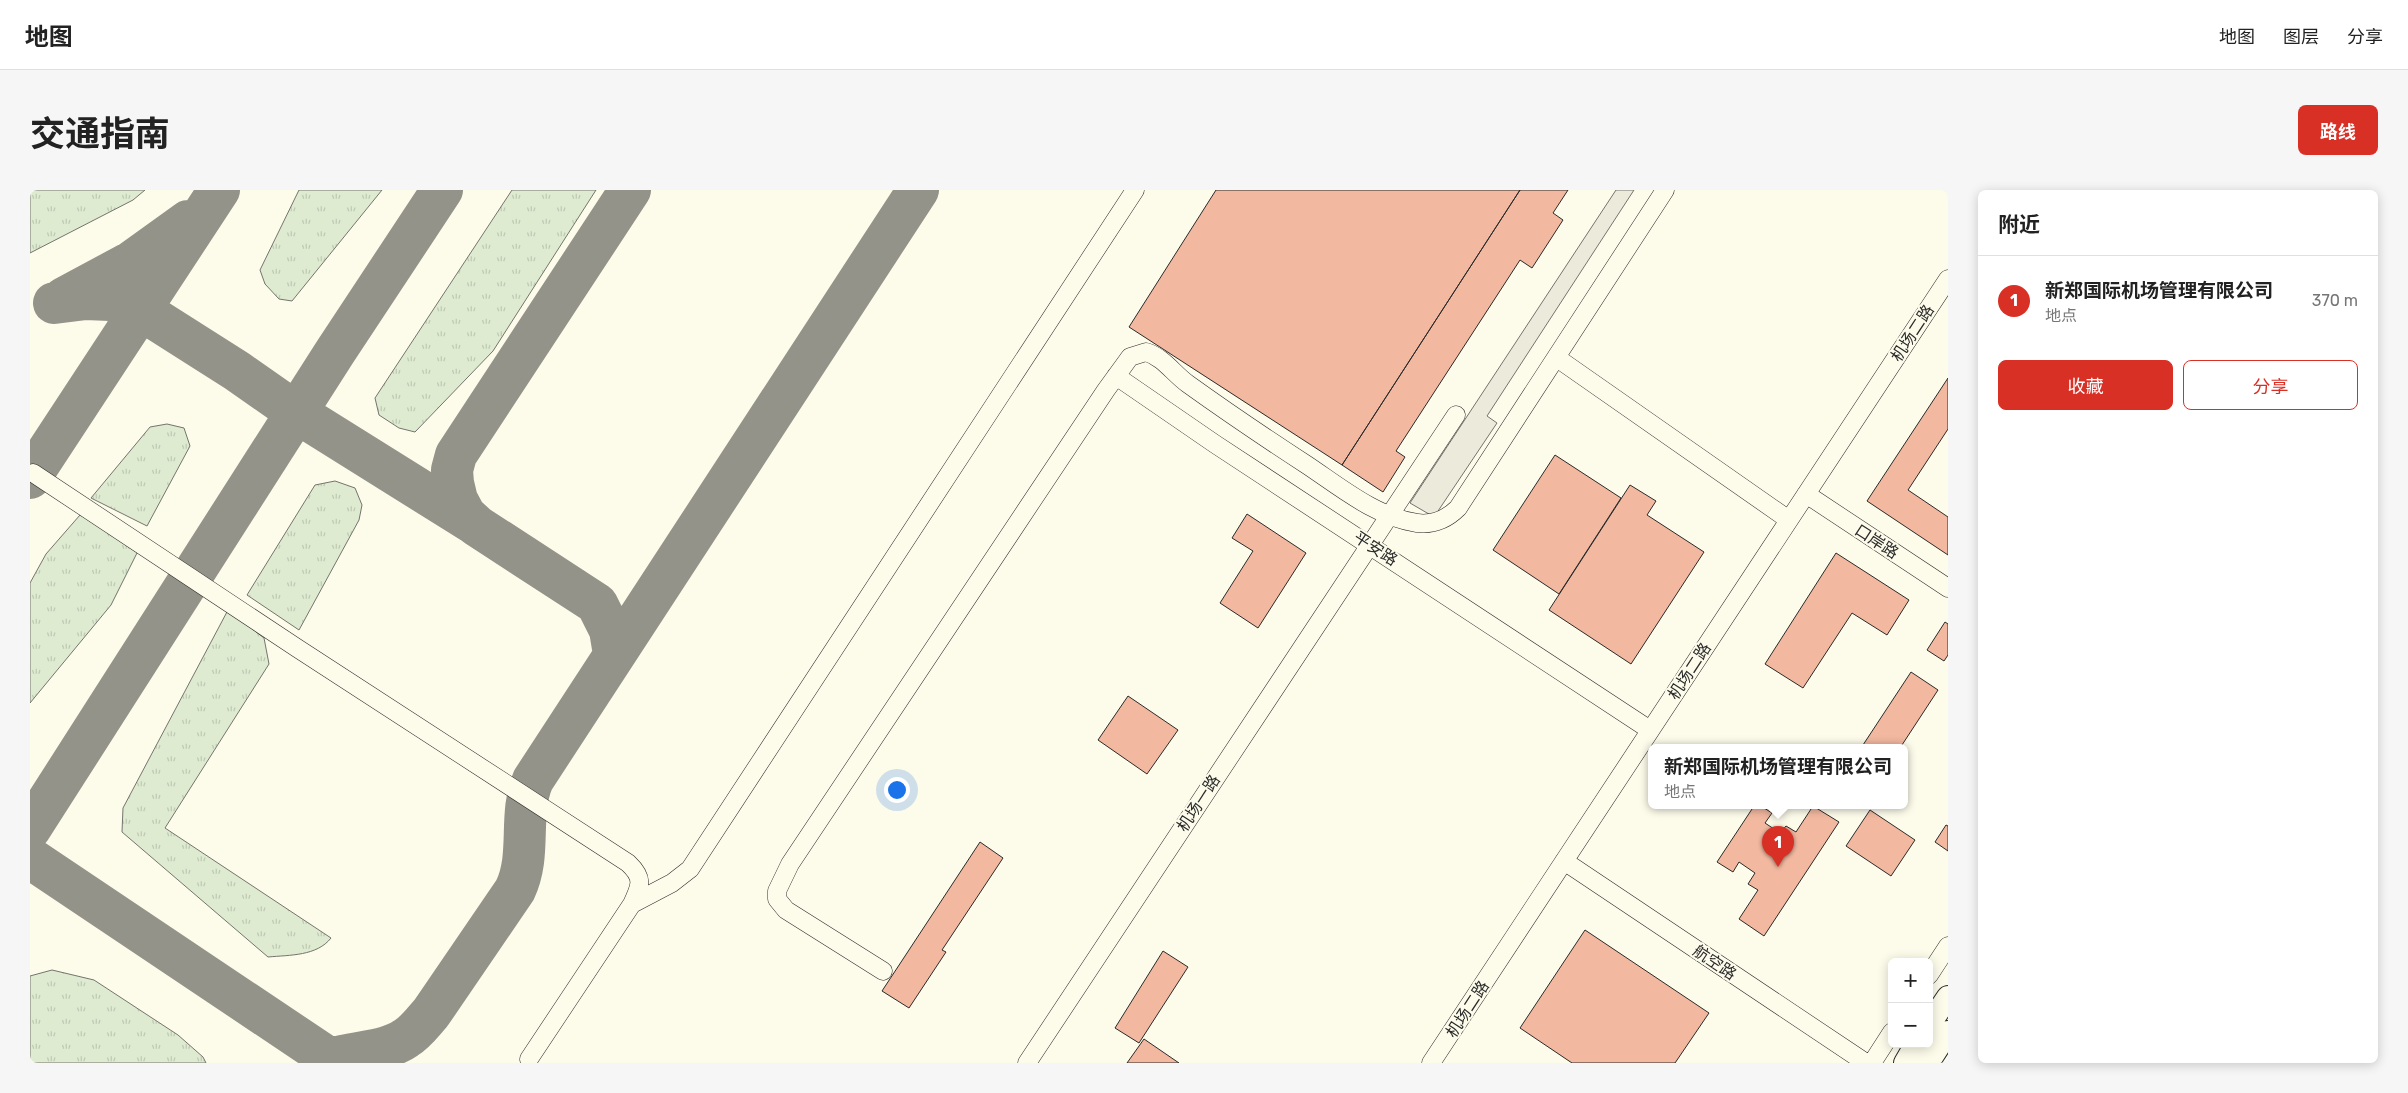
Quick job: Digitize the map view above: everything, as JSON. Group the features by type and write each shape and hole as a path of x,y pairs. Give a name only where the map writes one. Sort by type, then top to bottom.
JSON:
{"main road":[{"path":"1933,1019 1948,997"},
{"path":"1928,1063 1948,1032"},
{"path":"1905,1063 1914,1048"}],"street":[{"path":"632,904 672,883 690,869 1135,190"},
{"path":"883,971 786,910 777,899 776,891 796,856 1106,390 1135,354 1146,352 1156,357 1176,375 1227,412 1356,498 1389,515 1419,523 1435,522 1450,516 1474,484 1665,190"},
{"name":"机场二路","path":"1431,1063 1948,279"},
{"path":"1557,358 1789,520"},
{"name":"平安路","path":"1116,376 1650,730"},
{"name":"机场一路","path":"1026,1063 1369,543 1456,415"},
{"path":"33,473 297,648 628,863 637,871 640,879 638,891 632,904 530,1062"},
{"name":"口岸路","path":"1806,494 1948,588"},
{"name":"航空路","path":"1564,861 1866,1063"},
{"path":"1933,969 1948,946"},
{"path":"1872,1063 1888,1038"}],"green space":[{"path":"30,190 145,190 133,200 30,253"},
{"path":"299,190 382,190 292,301 279,299 265,284 260,270"},
{"path":"512,190 596,190 493,351 415,432 399,428 379,415 375,398"},
{"path":"167,424 184,428 190,446 147,526 91,498 150,427"},
{"path":"335,481 355,488 362,505 359,520 299,630 247,595 315,485"},
{"path":"80,515 141,545 111,605 30,703 30,583 46,554"},
{"path":"228,610 264,638 269,664 165,828 331,938 318,948 302,954 268,957 122,832 123,808"},
{"path":"52,970 94,980 178,1035 203,1057 206,1063 30,1063 30,976"}],"shaded area":[{"path":"1616,190 1634,190 1487,416 1497,423 1434,517 1410,503"}],"building":[{"path":"1216,190 1520,190 1342,465 1129,327"},
{"path":"1520,190 1568,190 1553,213 1563,220 1532,268 1520,260 1396,451 1405,457 1383,492 1342,465"},
{"path":"1948,378 1948,429 1908,490 1948,517 1948,555 1867,501"},
{"path":"1555,455 1621,498 1559,594 1493,550"},
{"path":"1630,485 1656,501 1647,515 1704,552 1631,664 1549,610"},
{"path":"1247,514 1306,553 1258,628 1220,603 1253,551 1232,538"},
{"path":"1836,553 1909,600 1887,635 1852,613 1803,688 1765,664"},
{"path":"1945,622 1948,624 1948,655 1944,661 1927,650"},
{"path":"1911,672 1938,690 1903,744 1864,744"},
{"path":"1128,696 1178,730 1147,774 1098,740"},
{"path":"1752,809 1766,809 1772,813 1765,823 1780,833 1786,826 1796,832 1811,809 1818,809 1839,822 1764,936 1739,919 1758,890 1748,884 1755,873 1739,862 1733,872 1717,862"},
{"path":"1870,810 1915,840 1891,876 1846,846"},
{"path":"1946,825 1948,826 1948,851 1935,842"},
{"path":"980,842 1003,858 942,950 946,952 909,1008 882,991"},
{"path":"1585,930 1709,1013 1675,1063 1572,1063 1520,1028"},
{"path":"1163,951 1188,967 1139,1043 1115,1028"},
{"path":"1144,1039 1179,1063 1127,1063"}],"taxiway":[{"path":"30,478 219,190"},
{"path":"30,829 335,352 442,190"},
{"path":"614,654 610,630 597,604 477,526 465,515 457,500 452,470 456,455 630,190"},
{"path":"324,1063 344,1056 387,1047 413,1033 431,1013 515,890 523,863 526,807 533,780 918,190"},
{"path":"64,298 131,262 188,221"},
{"path":"54,303 86,299 110,300 141,310 237,371 297,413 473,523"},
{"path":"30,858 336,1063"}],"place":[{"name":"新郑国际机场管理有限公司","path":"1778,867"}]}
